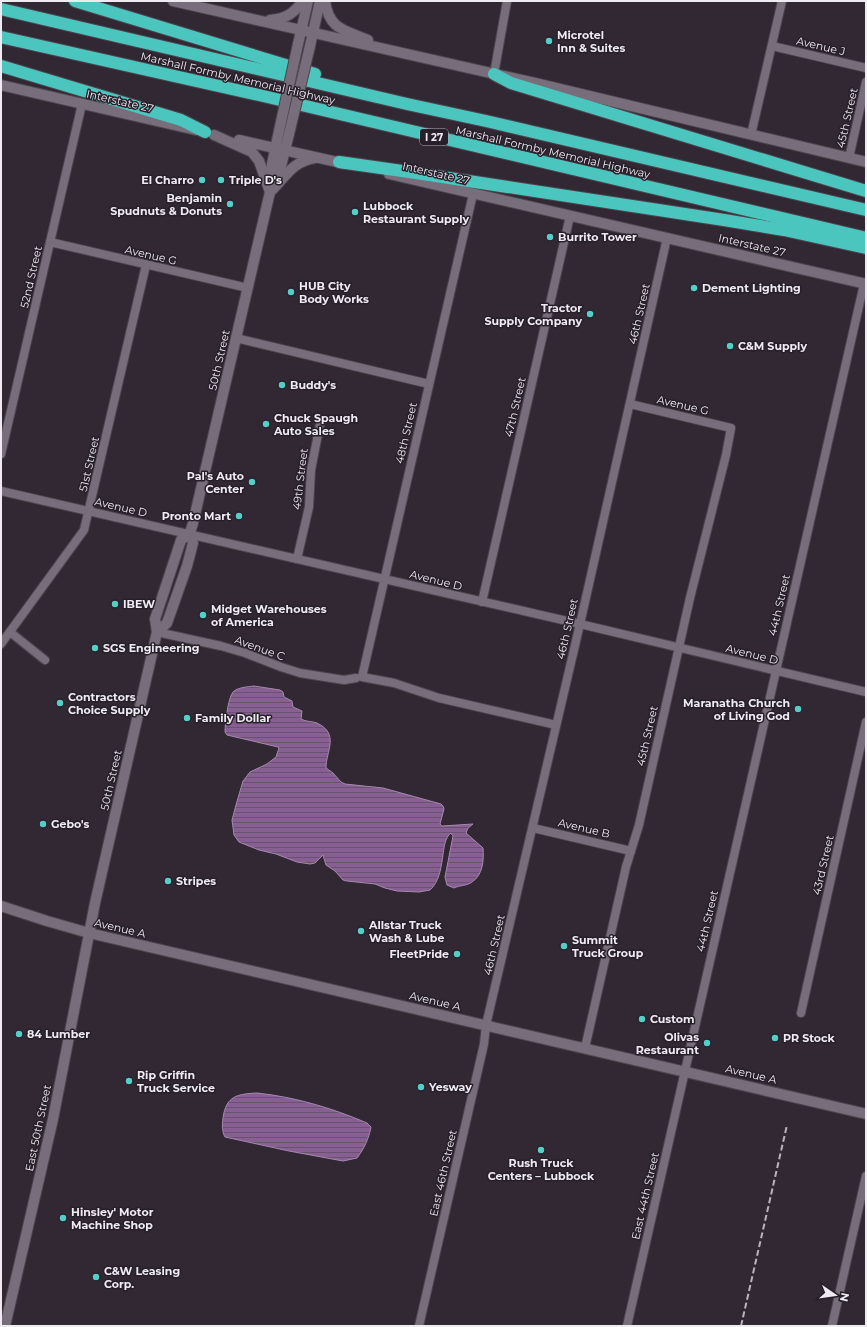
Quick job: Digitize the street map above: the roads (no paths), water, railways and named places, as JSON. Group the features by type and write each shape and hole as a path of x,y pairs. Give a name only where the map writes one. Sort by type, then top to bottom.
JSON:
{"highway":[{"path":"75,1 287,65 407,104"},
{"name":"Marshall Formby Memorial Highway","path":"1,9 866,210"},
{"name":"Marshall Formby Memorial Highway","path":"1,37 258,95 866,238"},
{"path":"1,66 181,120 209,134"},
{"path":"494,74 510,83 866,191"},
{"path":"339,162 724,220 784,230 866,248"}],"main road":[{"path":"173,1 394,50 866,162"},
{"path":"256,20 277,20 285,18 297,9 303,1"},
{"name":"50th Street","path":"89,933 158,632 155,619 181,540 190,533 201,494 271,188 275,148 308,1"},
{"name":"50th Street","path":"271,188 285,150 320,1"},
{"path":"325,1 331,19 337,27 394,50"},
{"name":"Interstate 27","path":"1,85 865,284"},
{"path":"209,134 252,152 259,160 271,188 296,164 317,157"},
{"name":"Avenue A","path":"1,906 39,919 89,933 866,1114"},
{"name":"East 50th Street","path":"5,1326 53,1119 89,933"}],"street":[{"path":"494,74 507,1"},
{"path":"751,135 782,1"},
{"name":"Avenue J","path":"772,46 866,68"},
{"name":"45th Street","path":"848,158 866,82"},
{"name":"52nd Street","path":"1,454 82,104"},
{"name":"48th Street","path":"359,677 384,579 473,194"},
{"name":"47th Street","path":"482,602 570,216"},
{"name":"46th Street","path":"486,1025 580,624 667,238"},
{"name":"Avenue G","path":"50,242 248,288"},
{"name":"51st Street","path":"1,644 84,530 146,265"},
{"name":"44th Street","path":"684,1071 865,284"},
{"path":"236,338 429,384"},
{"name":"Avenue G","path":"630,404 731,428"},
{"name":"49th Street","path":"297,559 309,507 311,470 320,424"},
{"name":"45th Street","path":"585,1048 631,851 639,825 690,598 726,455 731,428"},
{"name":"Avenue D","path":"1,491 190,533 866,692"},
{"path":"10,632 45,660"},
{"name":"Avenue C","path":"158,632 222,646 246,653 300,673 344,680 359,677 394,683 439,698 556,725"},
{"name":"43rd Street","path":"801,1013 866,722"},
{"name":"Avenue B","path":"533,828 631,851"},
{"name":"East 46th Street","path":"419,1326 484,1044 486,1025"},
{"name":"East 44th Street","path":"627,1326 684,1071"},
{"path":"832,1326 866,1176"}],"railway":[{"path":"741,1326 787,1125"}],"place":[{"name":"Microtel Inn & Suites","path":"549,41"},
{"name":"El Charro","path":"202,180"},
{"name":"Triple D's","path":"221,180"},
{"name":"Benjamin Spudnuts & Donuts","path":"230,204"},
{"name":"Lubbock Restaurant Supply","path":"355,212"},
{"name":"Burrito Tower","path":"550,237"},
{"name":"Dement Lighting","path":"694,288"},
{"name":"HUB City Body Works","path":"291,292"},
{"name":"Tractor Supply Company","path":"590,314"},
{"name":"C&M Supply","path":"730,346"},
{"name":"Buddy's","path":"282,385"},
{"name":"Chuck Spaugh Auto Sales","path":"266,424"},
{"name":"Pal's Auto Center","path":"252,482"},
{"name":"Pronto Mart","path":"239,516"},
{"name":"IBEW","path":"115,604"},
{"name":"Midget Warehouses of America","path":"203,615"},
{"name":"SGS Engineering","path":"95,648"},
{"name":"Contractors Choice Supply","path":"60,703"},
{"name":"Maranatha Church of Living God","path":"798,709"},
{"name":"Family Dollar","path":"187,718"},
{"name":"Gebo's","path":"43,824"},
{"name":"Stripes","path":"168,881"},
{"name":"Allstar Truck Wash & Lube","path":"361,931"},
{"name":"Summit Truck Group","path":"564,946"},
{"name":"FleetPride","path":"457,954"},
{"name":"Custom","path":"642,1019"},
{"name":"84 Lumber","path":"19,1034"},
{"name":"PR Stock","path":"775,1038"},
{"name":"Olivas Restaurant","path":"707,1043"},
{"name":"Rip Griffin Truck Service","path":"129,1081"},
{"name":"Yesway","path":"421,1087"},
{"name":"Rush Truck Centers – Lubbock","path":"541,1150"},
{"name":"Hinsley' Motor Machine Shop","path":"63,1218"},
{"name":"C&W Leasing Corp.","path":"96,1277"}]}
